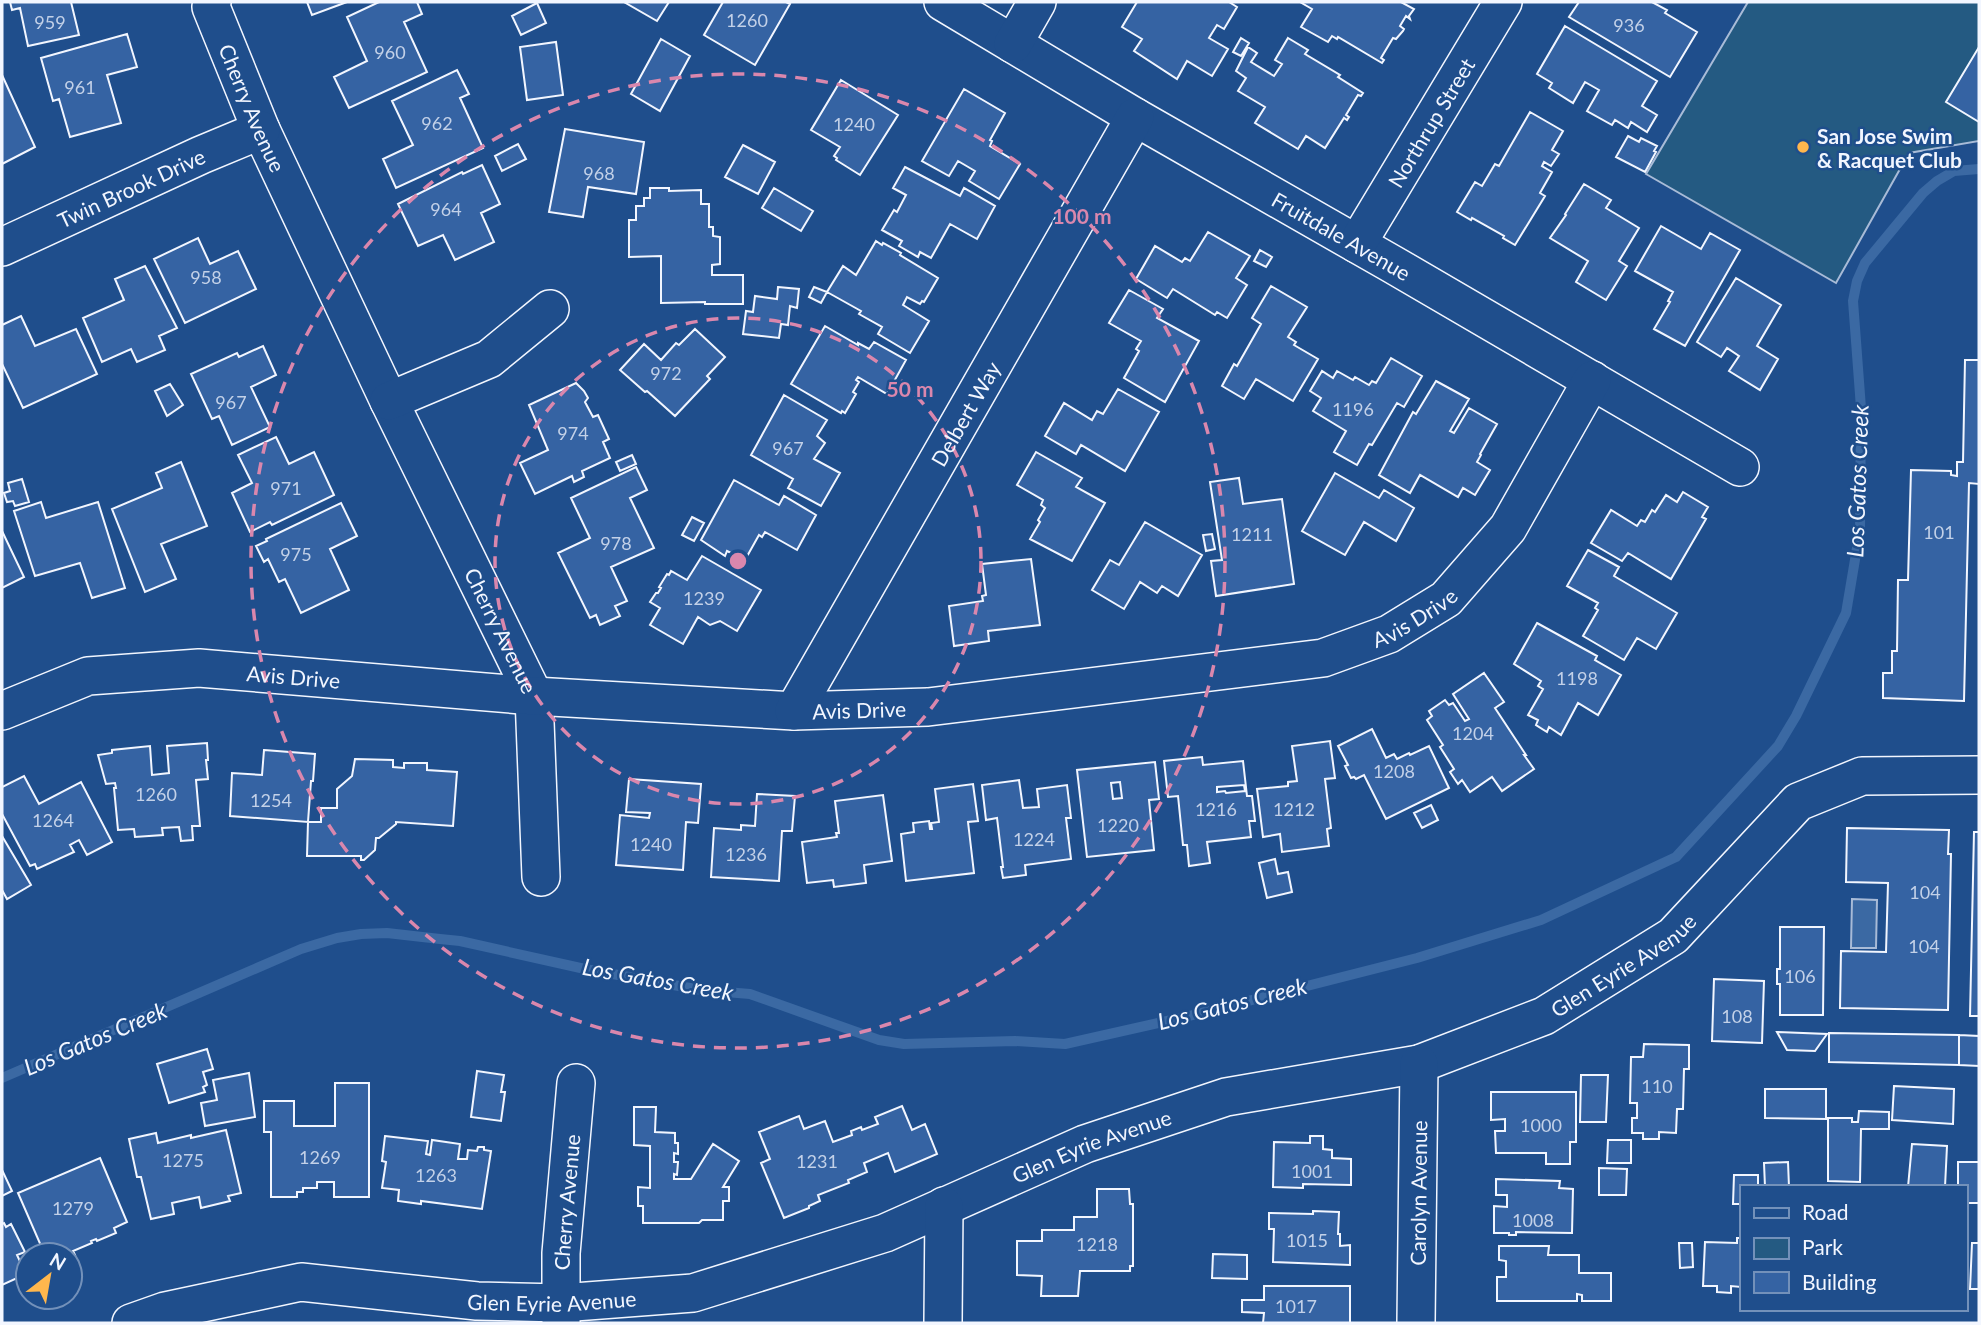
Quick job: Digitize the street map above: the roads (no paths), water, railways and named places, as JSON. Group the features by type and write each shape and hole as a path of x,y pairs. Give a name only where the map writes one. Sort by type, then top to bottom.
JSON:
{"street":[{"name":"Cherry Avenue","path":"212,2 261,130 389,401 534,696 541,877"},
{"name":"Fruitdale Avenue","path":"943,2 1135,117 1740,467"},
{"path":"1013,44 1037,2"},
{"name":"Northrup Street","path":"1357,244 1503,2"},
{"name":"Delbert Way","path":"794,711 1135,117"},
{"name":"Twin Brook Drive","path":"2,247 261,130"},
{"path":"389,401 489,359 550,310"},
{"name":"Avis Drive","path":"2,711 88,676 199,668 534,696 794,711 928,707 1323,658 1389,634 1446,598 1508,528 1592,380"},
{"name":"Glen Eyrie Avenue","path":"131,1323 165,1317 301,1282 561,1313 693,1293 885,1233 1085,1144 1226,1097 1419,1065 1544,1016 1673,936 1798,802 1862,776 1979,775"},
{"name":"Carolyn Avenue","path":"1416,1323 1419,1065"},
{"name":"Cherry Avenue","path":"561,1313 561,1252 576,1083"},
{"path":"943,1323 944,1206"}],"waterway":[{"name":"Los Gatos Creek","path":"2,1078 301,949 361,934 387,933 460,941 585,969 701,990 750,994 879,1040 904,1044 1015,1041 1065,1044 1189,1016 1417,958 1541,920 1676,857 1778,746 1796,716 1846,613 1860,530 1861,408 1853,301 1857,281 1865,263 1923,193 1954,171 1979,169"}],"place":[{"name":"San Jose Swim & Racquet Club","path":"1803,147"}]}
